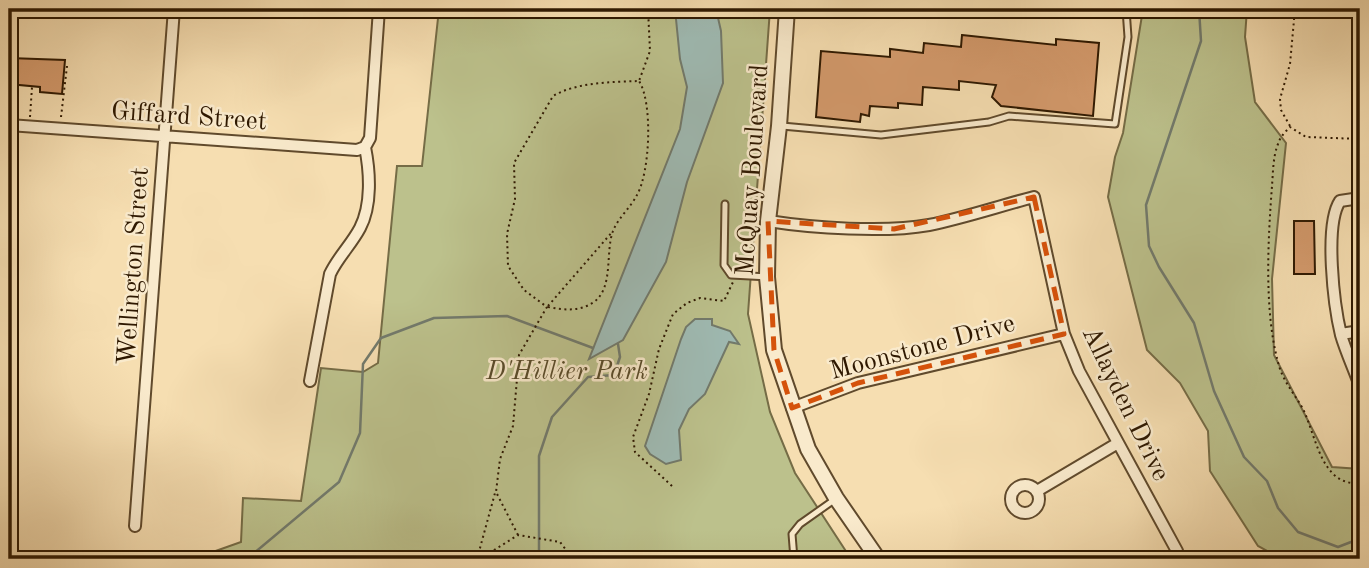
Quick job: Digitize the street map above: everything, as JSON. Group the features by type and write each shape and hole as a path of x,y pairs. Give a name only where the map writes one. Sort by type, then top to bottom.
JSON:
{"street":[{"name":"Wellington Street","path":"135,526 174,9"},
{"path":"310,381 330,274 337,259 360,227 365,210 369,167 365,147 370,138 379,9"},
{"name":"McQuay Boulevard","path":"787,9 779,126 768,222 766,277 774,350 808,449 836,498 878,559"},
{"name":"Giffard Street","path":"9,125 357,150 365,147"},
{"name":"Allayden Drive","path":"768,222 894,229 930,225 1034,197 1065,334 1079,371 1179,559"},
{"path":"1360,198 1340,201 1332,220 1332,274 1341,334 1360,386"},
{"path":"1341,334 1360,331"},
{"name":"Moonstone Drive","path":"792,408 858,383 1065,334"},
{"path":"1037,491 1118,443"}],"lane":[{"path":"779,126 881,135 989,122 1009,116 1115,124 1128,37 1126,9"},
{"path":"725,204 724,265 731,275 766,277"},
{"path":"794,559 792,534 800,524 836,498"}],"path":[{"path":"639,81 650,51 648,9"},
{"path":"1295,9 1290,64 1280,99 1290,127 1306,137 1360,139"},
{"path":"60,129 67,66"},
{"path":"479,559 496,492 500,459 513,426 517,367 522,346 547,307 614,231 639,193 649,145 646,92 639,81"},
{"path":"614,231 605,287 595,301 570,311 547,307 524,290 508,266 507,234 515,199 514,163 553,96 563,90 639,81"},
{"path":"30,127 32,87"},
{"path":"1290,127 1277,145 1270,216 1272,319 1277,360 1303,409 1325,466 1341,478 1360,483"},
{"path":"672,486 635,452 634,437 649,394 659,349 673,314 687,303 700,298 724,301 736,275"},
{"path":"496,492 518,535"},
{"path":"479,559 518,535 560,542 573,559"}],"highlighted area":[{"path":"1034,197 1064,334 858,383 792,408 774,350 768,221 894,229"}],"green space":[{"name":"D'Hillier Park","path":"439,9 770,9 748,314 770,412 795,473 851,559 193,559 241,542 243,498 301,501 321,368 363,372 378,363 397,166 422,166"},
{"path":"1143,9 1247,9 1245,37 1255,102 1286,143 1272,279 1274,355 1332,467 1360,469 1360,559 1282,559 1258,546 1210,471 1208,431 1180,383 1147,350 1108,197 1115,157 1123,133"}],"water":[{"path":"675,9 716,9 721,31 723,83 687,182 666,262 623,340 589,359 680,129 687,87 680,59"},
{"path":"695,319 712,319 712,325 730,331 739,344 729,342 705,394 689,409 679,430 681,460 666,464 650,454 645,446 681,339 686,327"}],"building":[{"path":"962,35 1056,45 1056,39 1099,43 1093,116 1001,106 992,97 996,85 959,81 959,90 923,87 922,105 898,103 898,108 870,106 869,116 861,114 860,122 816,117 821,51 890,57 890,49 923,53 924,43 961,47"},
{"path":"9,58 65,60 62,94 40,92 40,87 9,84"},
{"path":"1294,221 1314,221 1315,274 1294,274"}],"waterway":[{"path":"1199,9 1201,41 1146,205 1149,246 1194,323 1214,391 1244,457 1267,481 1278,508 1298,532 1338,547 1351,542 1360,545"},
{"path":"247,559 339,482 360,433 363,364 381,338 434,318 507,316 593,348"},
{"path":"539,559 539,456 552,417 588,377 614,375 620,357 618,344"}]}
